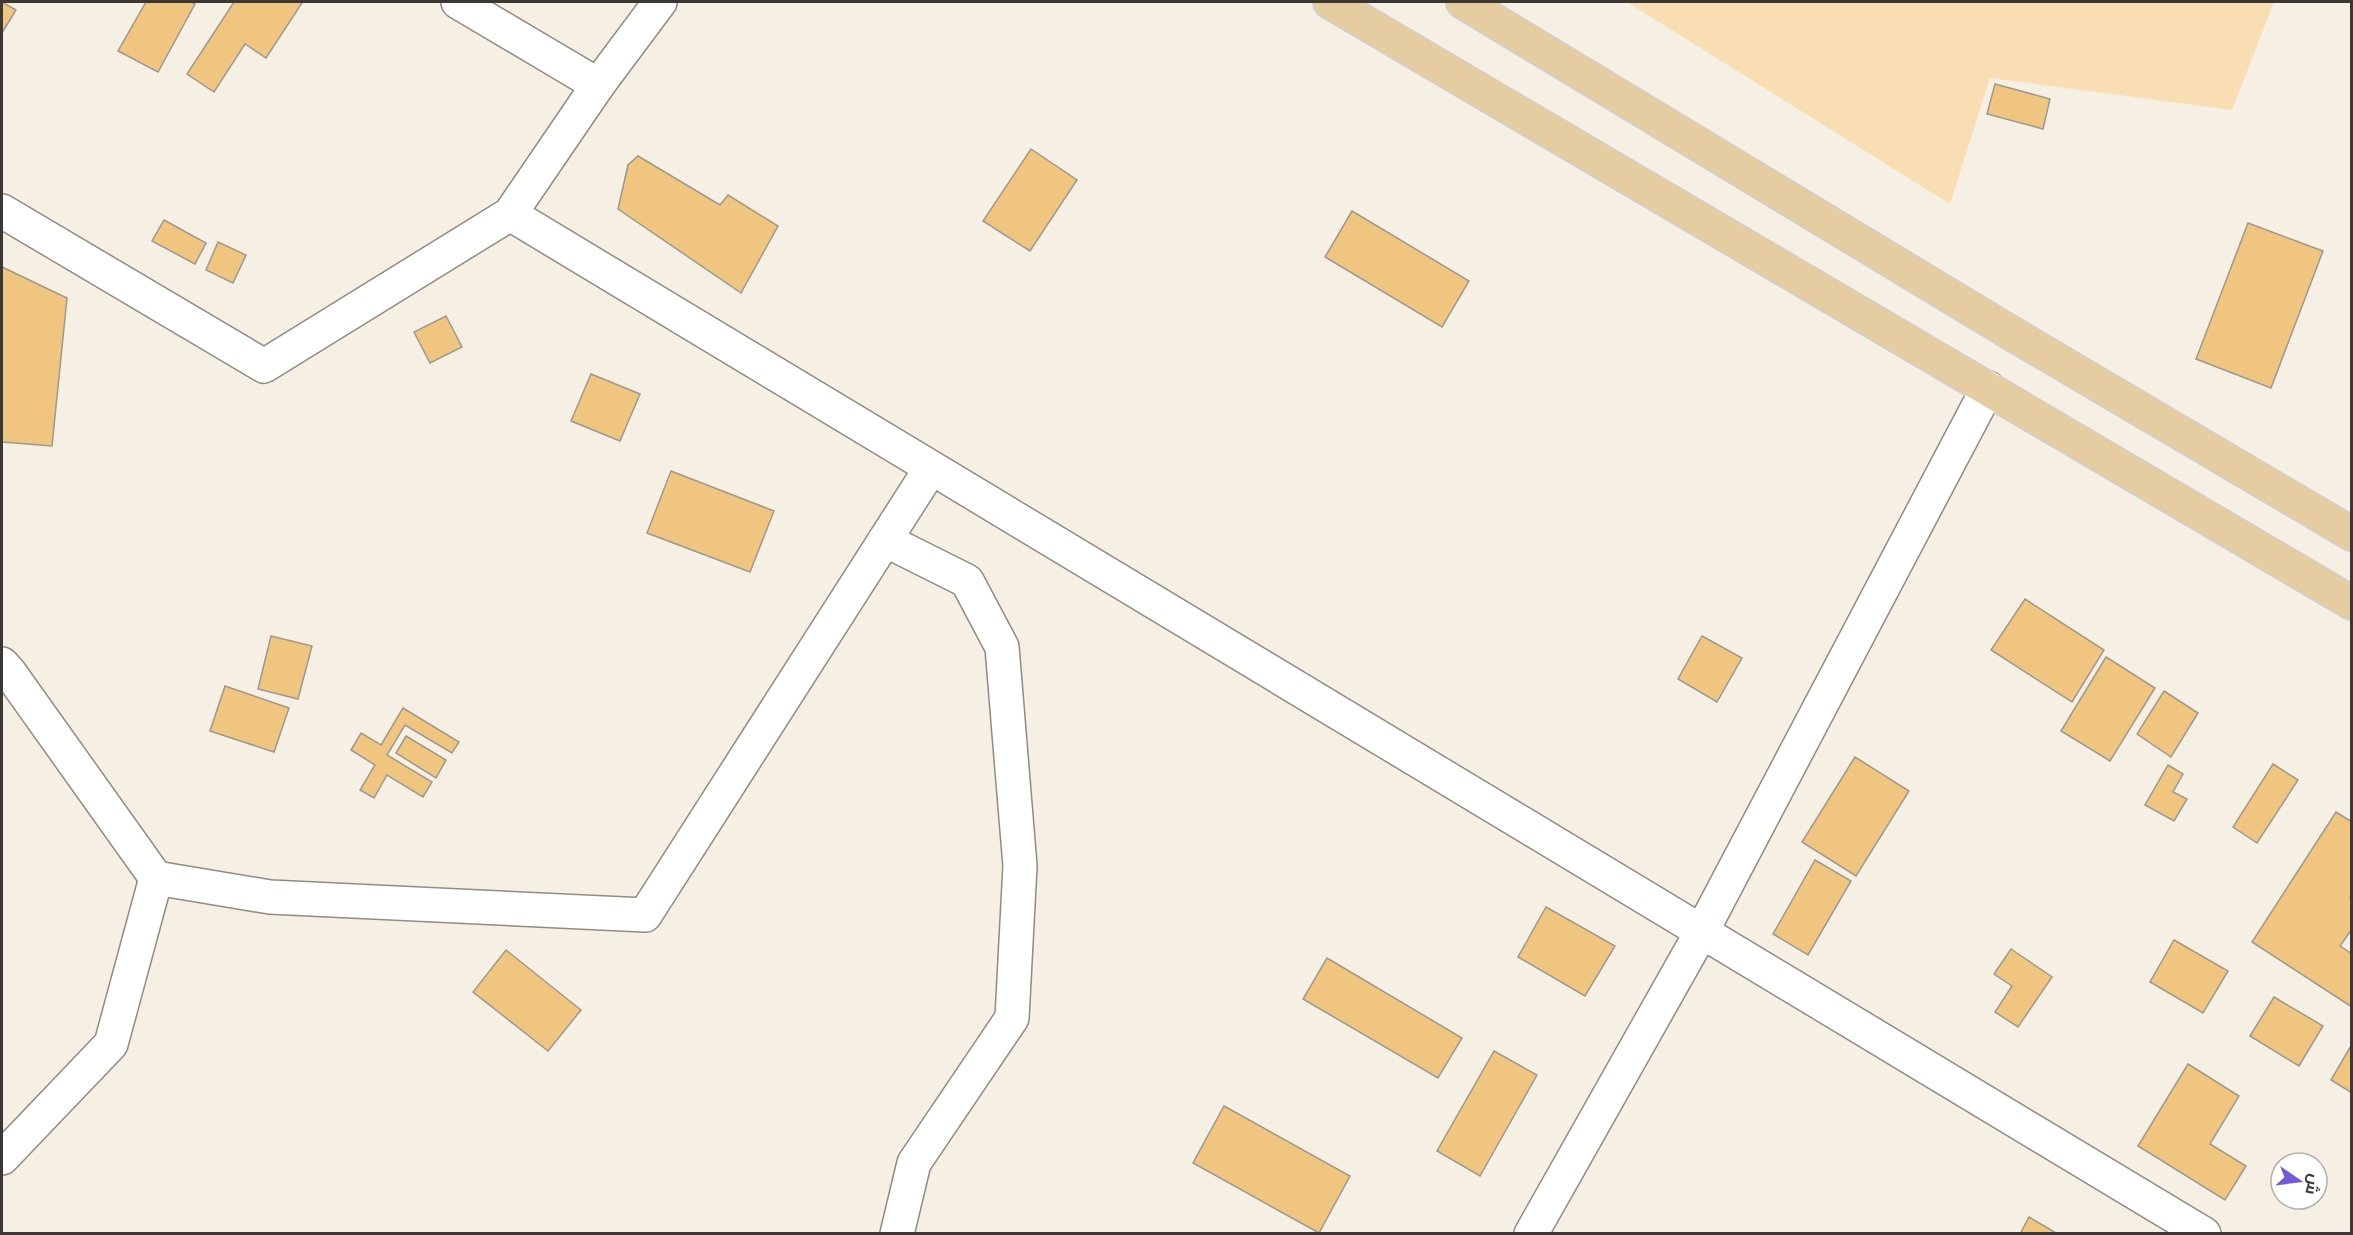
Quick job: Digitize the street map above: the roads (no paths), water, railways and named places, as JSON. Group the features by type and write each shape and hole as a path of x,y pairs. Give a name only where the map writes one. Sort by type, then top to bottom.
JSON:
{"main road":[{"path":"1330,2 2352,603"},
{"path":"1463,2 2016,336 2352,534"}],"street":[{"path":"458,2 598,85"},
{"path":"2,211 264,366 510,214 598,85 660,2"},
{"path":"510,214 2204,1233"},
{"path":"1531,1233 1702,931 1988,388"},
{"path":"2,664 156,878 270,897 645,915 932,468"},
{"path":"885,540 967,581 1002,647 1020,866 1012,1018 914,1163 897,1233"},
{"path":"2,1158 111,1044 156,878"}]}
